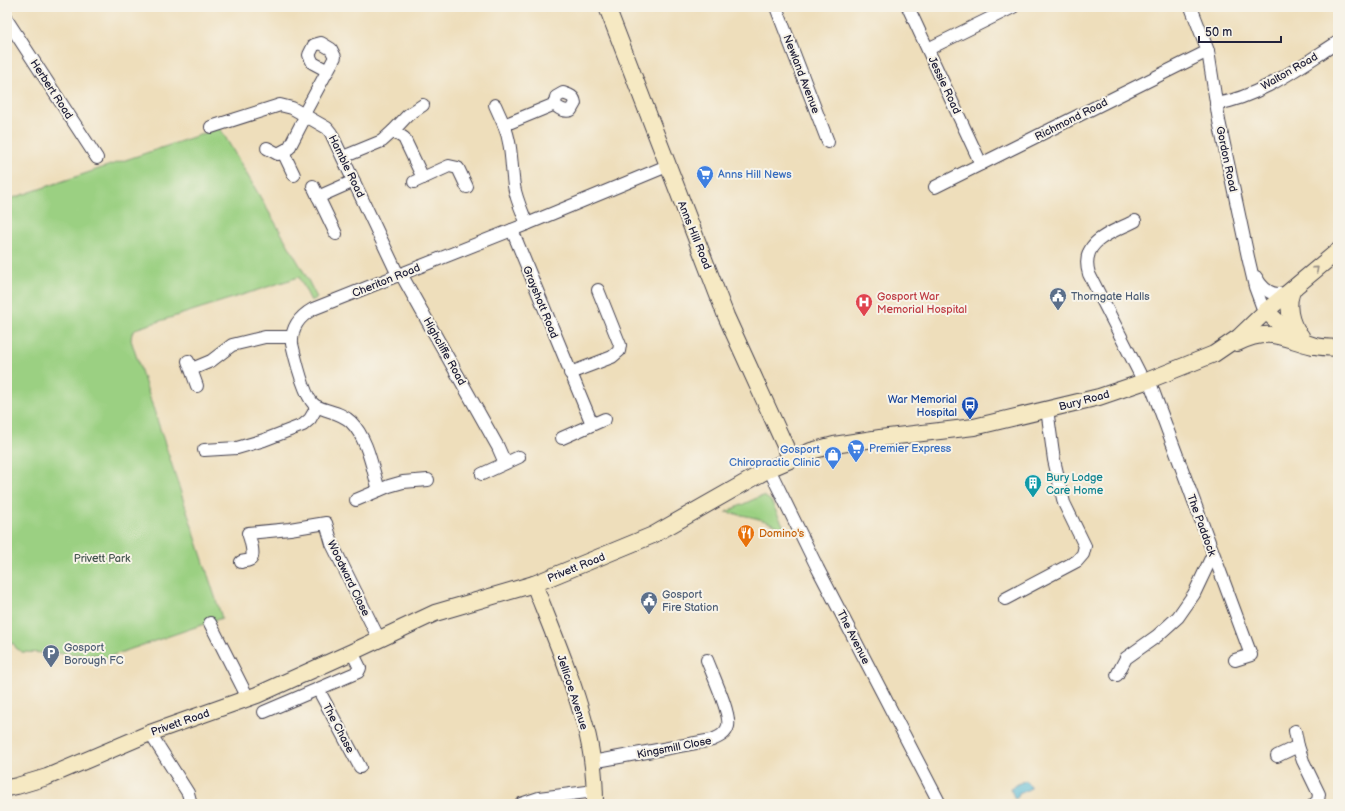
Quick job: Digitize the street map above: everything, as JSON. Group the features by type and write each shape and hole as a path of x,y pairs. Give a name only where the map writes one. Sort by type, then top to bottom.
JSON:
{"main road":[{"name":"Anns Hill Road","path":"607,7 726,316 791,459"},
{"name":"Bury Road","path":"791,459 811,451 834,445 974,427 1099,397 1147,381 1214,354 1233,342 1266,311 1338,250"},
{"path":"1294,288 1290,302 1293,324 1300,335 1313,346"},
{"path":"1266,311 1292,334 1313,346"},
{"path":"1214,354 1250,338 1262,335 1278,336 1313,346 1338,348"},
{"name":"Privett Road","path":"7,788 47,776 150,732 248,698 352,652 435,612 534,584 653,536 769,469 791,459"},
{"name":"Jellicoe Avenue","path":"534,584 571,682 585,726 592,762 595,797"}],"street":[{"name":"Newland Avenue","path":"776,7 828,142"},
{"name":"Jessie Road","path":"908,7 981,164"},
{"path":"928,50 1013,7"},
{"name":"Gordon Road","path":"1191,7 1208,51 1216,104 1248,257 1255,287 1262,306 1266,311"},
{"name":"Herbert Road","path":"7,20 97,158"},
{"name":"Walton Road","path":"1216,104 1235,99 1277,81 1338,42"},
{"name":"Richmond Road","path":"934,187 1208,51"},
{"path":"267,148 278,154 289,148 328,71"},
{"path":"504,125 555,104"},
{"name":"Hamble Road","path":"211,127 280,105 292,108 305,114 327,128 343,157 399,275"},
{"path":"343,157 382,141 408,115 423,105"},
{"path":"495,105 504,125 509,143 514,186 517,198 528,224"},
{"path":"393,131 404,138 418,180 449,166 458,168 467,187"},
{"path":"283,152 294,175"},
{"name":"Cheriton Road","path":"291,337 298,320 313,309 528,224 667,166"},
{"path":"318,197 354,181"},
{"path":"313,186 336,234"},
{"name":"The Paddock","path":"1135,220 1093,244 1087,254 1086,264 1089,274 1147,381 1251,655 1235,660"},
{"name":"Grayshott Road","path":"512,230 592,424"},
{"path":"1248,257 1259,283 1268,292 1281,295 1294,288"},
{"name":"Highcliffe Road","path":"399,275 488,429 505,463"},
{"path":"1251,325 1259,313 1255,287"},
{"path":"570,373 612,357 619,351 620,345 598,290"},
{"path":"197,386 190,365 211,361 232,345 256,338 291,337 307,395 311,402 317,406 343,415 355,427 365,445 379,490"},
{"path":"204,450 237,448 264,440 303,425 310,419 317,406"},
{"path":"1005,599 1077,561 1083,554 1084,550 1084,542 1064,504 1054,460 1047,409"},
{"path":"562,438 606,419"},
{"path":"482,474 519,457"},
{"name":"The Avenue","path":"769,469 818,569 940,804"},
{"path":"356,500 403,482 428,480"},
{"name":"Woodward Close","path":"241,562 251,559 252,556 247,527 290,529 326,517 332,544 379,639"},
{"path":"1117,675 1126,658 1157,636 1178,617 1194,594 1213,554"},
{"path":"210,623 248,698"},
{"path":"264,712 359,671 360,668 352,652"},
{"name":"Kingsmill Close","path":"592,762 712,740 721,737 727,730 728,719 708,660"},
{"name":"The Chase","path":"318,689 359,768"},
{"path":"1295,731 1303,761 1319,794 1318,801 1314,804"},
{"path":"150,732 195,804"},
{"path":"1277,756 1298,746"},
{"path":"521,804 539,798 595,797"}],"green space":[{"name":"Privett Park","path":"220,128 305,274 317,298 311,301 299,277 138,328 132,333 131,340 222,618 99,660 97,655 22,652 16,648 13,643 7,646 7,200"},
{"path":"764,496 771,501 786,531 765,521 726,512"}],"water":[{"path":"1026,780 1031,788 1019,794 1015,799 1010,788"}],"place":[{"name":"Anns Hill News","path":"705,189"},
{"name":"Thorngate Halls","path":"1058,311"},
{"name":"Gosport War Memorial Hospital","path":"864,317"},
{"name":"War Memorial Hospital","path":"970,420"},
{"name":"Premier Express","path":"856,463"},
{"name":"Gosport Chiropractic Clinic","path":"833,470"},
{"name":"Bury Lodge Care Home","path":"1033,498"},
{"name":"Domino's","path":"746,548"},
{"name":"Gosport Fire Station","path":"649,615"},
{"name":"Gosport Borough FC","path":"51,668"}]}
